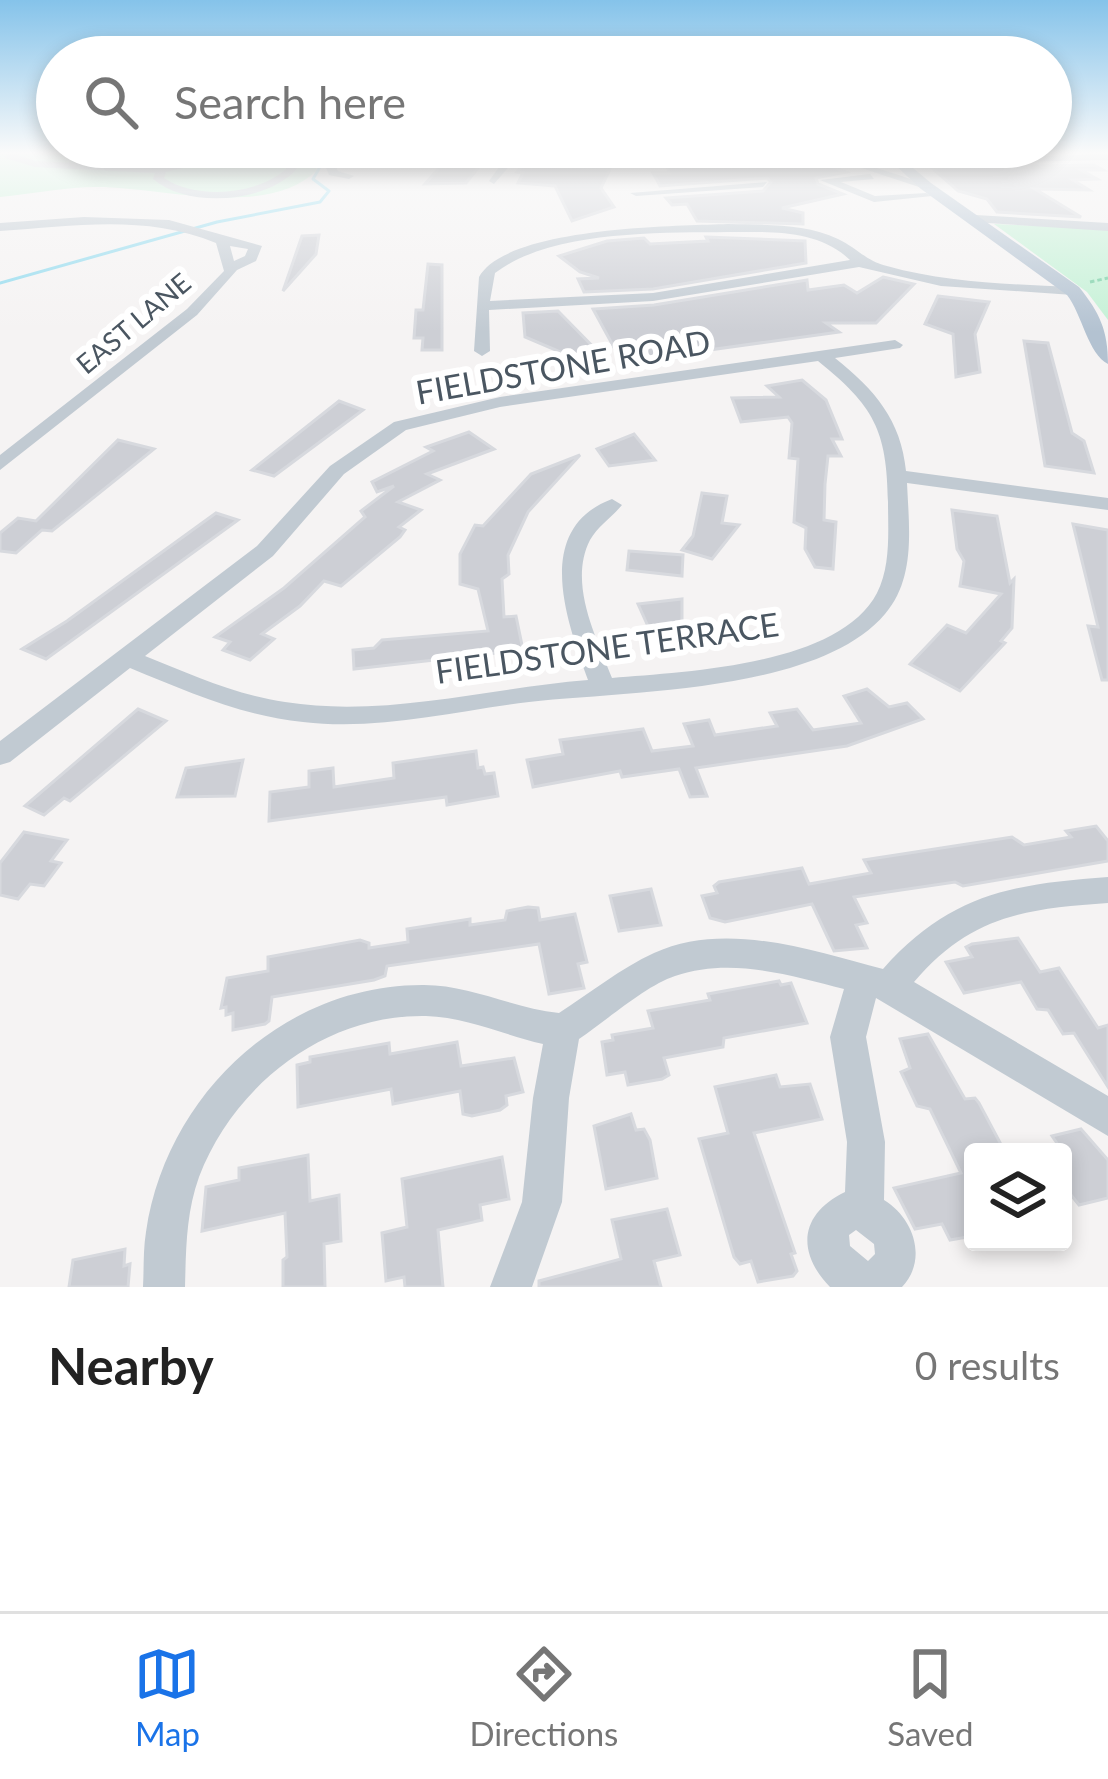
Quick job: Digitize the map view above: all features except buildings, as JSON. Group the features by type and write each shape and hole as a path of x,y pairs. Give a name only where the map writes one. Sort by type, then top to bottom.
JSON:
{"main road":[{"path":"963,212 1073,292 1088,310 1108,358"}],"street":[{"path":"659,218 670,231"},
{"name":"EAST LANE","path":"0,227 107,220 174,225 222,241 231,268 193,312 0,464"},
{"path":"976,220 1108,227"},
{"path":"482,351 485,277 512,254 557,242 670,231 789,231 836,243 858,263"},
{"path":"222,241 256,246 246,262 231,268"},
{"path":"485,306 670,295 858,263 958,283 1073,292"},
{"name":"FIELDSTONE ROAD","path":"0,754 266,550 337,470 400,426 500,402 895,345"},
{"name":"FIELDSTONE TERRACE","path":"126,657 238,703 310,715 391,710 757,666 824,647 879,608 895,580 897,476 885,413 822,356"},
{"path":"0,442 23,444"},
{"path":"897,476 1108,504"},
{"path":"602,685 574,601 570,558 585,528 613,505"},
{"path":"863,1210 866,1142 848,1037 877,982 946,926 985,907 1043,895 1108,890"},
{"path":"164,1287 166,1240 187,1156 221,1101 282,1041 330,1015 424,1000 471,1006 530,1028 563,1030 631,982 690,956 754,954 877,982 1108,1117"},
{"path":"511,1287 542,1202 551,1098 563,1030"}],"green space":[{"path":"994,224 1108,229 1108,320 1087,292"}],"waterway":[{"path":"0,283 268,212"}]}
